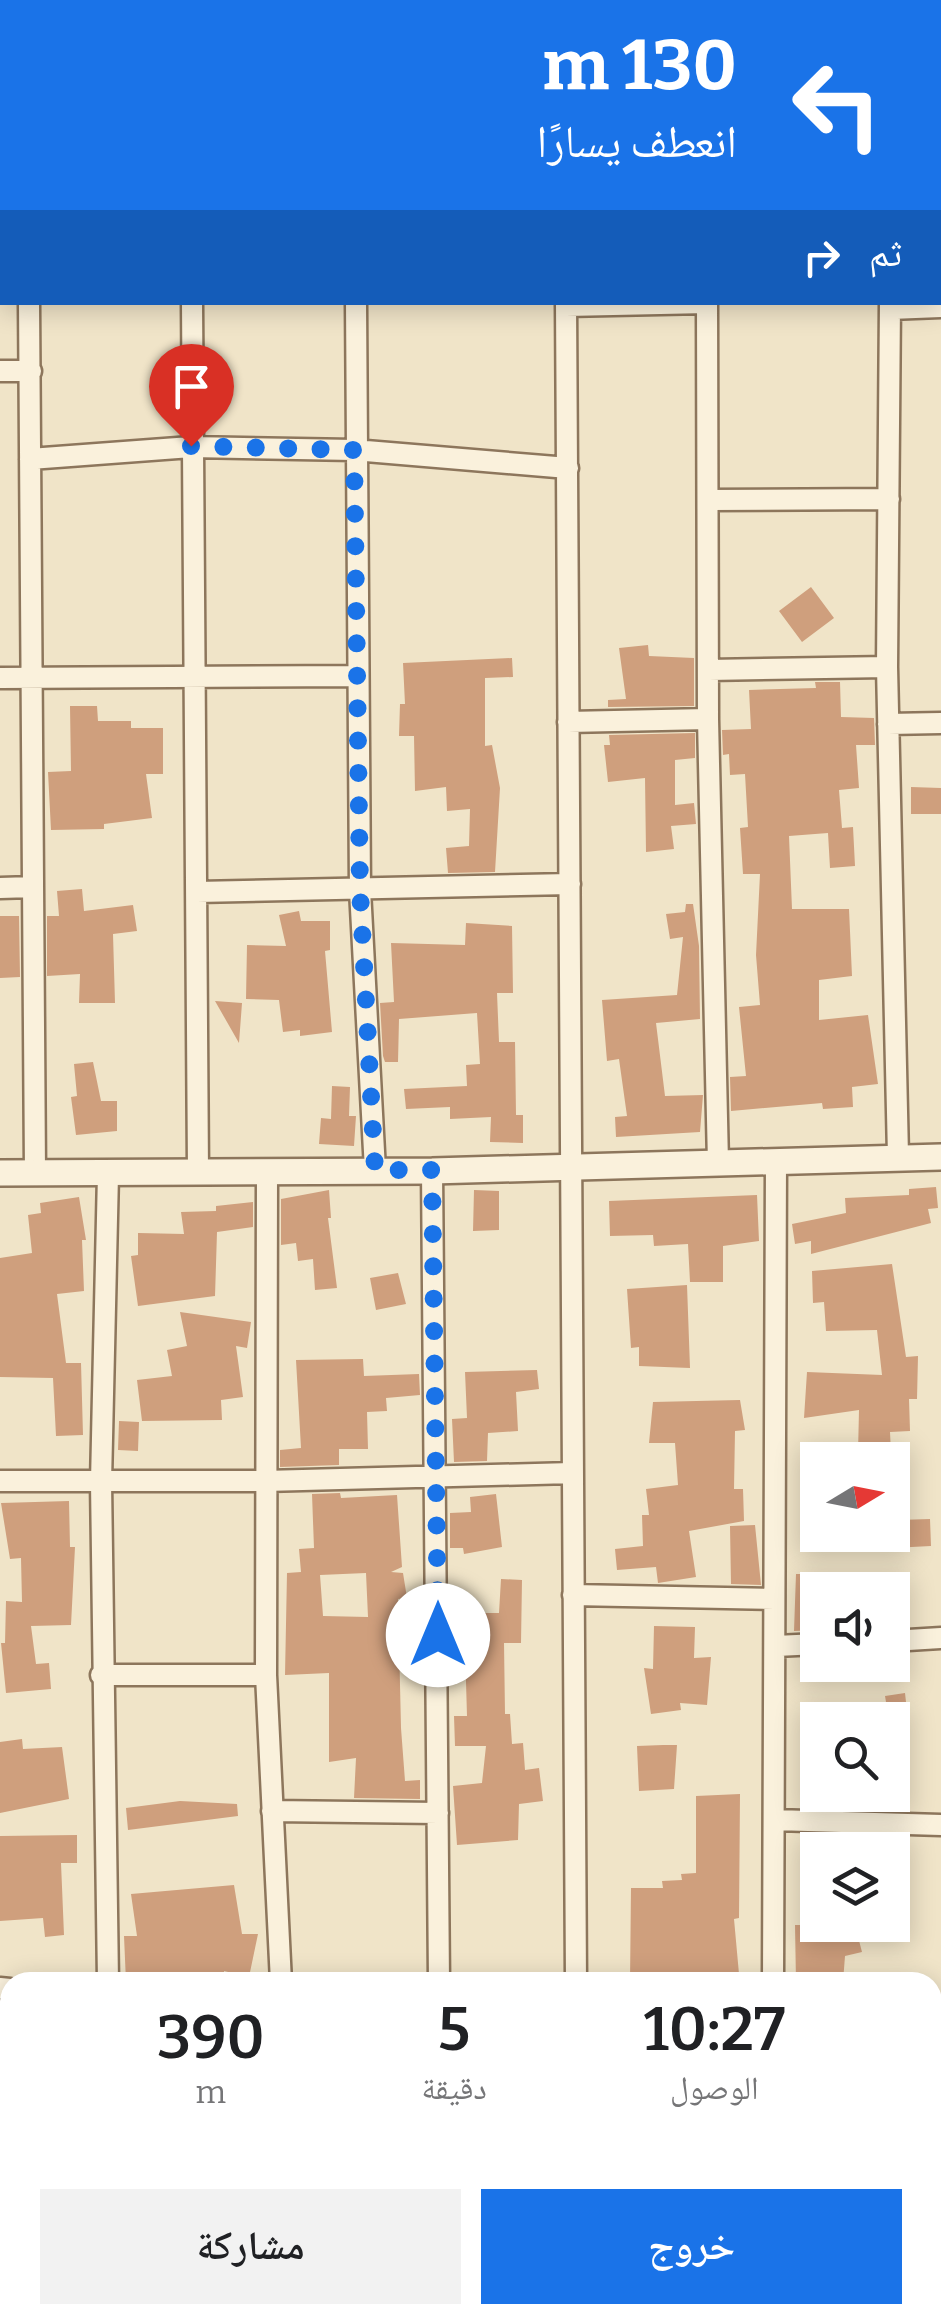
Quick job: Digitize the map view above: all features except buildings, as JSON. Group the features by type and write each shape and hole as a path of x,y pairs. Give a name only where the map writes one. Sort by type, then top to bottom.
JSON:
{"street":[{"path":"29,305 35,1173"},
{"path":"192,305 198,1172"},
{"path":"356,305 360,890 375,1170"},
{"path":"566,305 576,1972"},
{"path":"706,305 710,500 708,719 718,1163"},
{"path":"898,1156 887,667 890,306 941,308"},
{"path":"0,372 30,371"},
{"path":"30,459 191,446 354,450 568,468"},
{"path":"710,500 889,499"},
{"path":"710,670 887,667"},
{"path":"0,678 358,676"},
{"path":"568,722 708,719"},
{"path":"888,724 941,722"},
{"path":"197,892 570,884"},
{"path":"0,888 32,887"},
{"path":"0,1173 267,1173 941,1157"},
{"path":"774,1972 776,1161"},
{"path":"432,1170 439,1972"},
{"path":"267,1173 266,1674 280,1972"},
{"path":"108,1174 101,1482 108,1972"},
{"path":"0,1482 264,1481 572,1472"},
{"path":"573,1595 774,1599"},
{"path":"910,1639 941,1638"},
{"path":"776,1646 800,1645"},
{"path":"101,1675 266,1674"},
{"path":"272,1811 438,1813"},
{"path":"775,1820 941,1825"}],"route":[{"path":"191,446 354,450 360,890 375,1170 432,1170 438,1635"}]}
